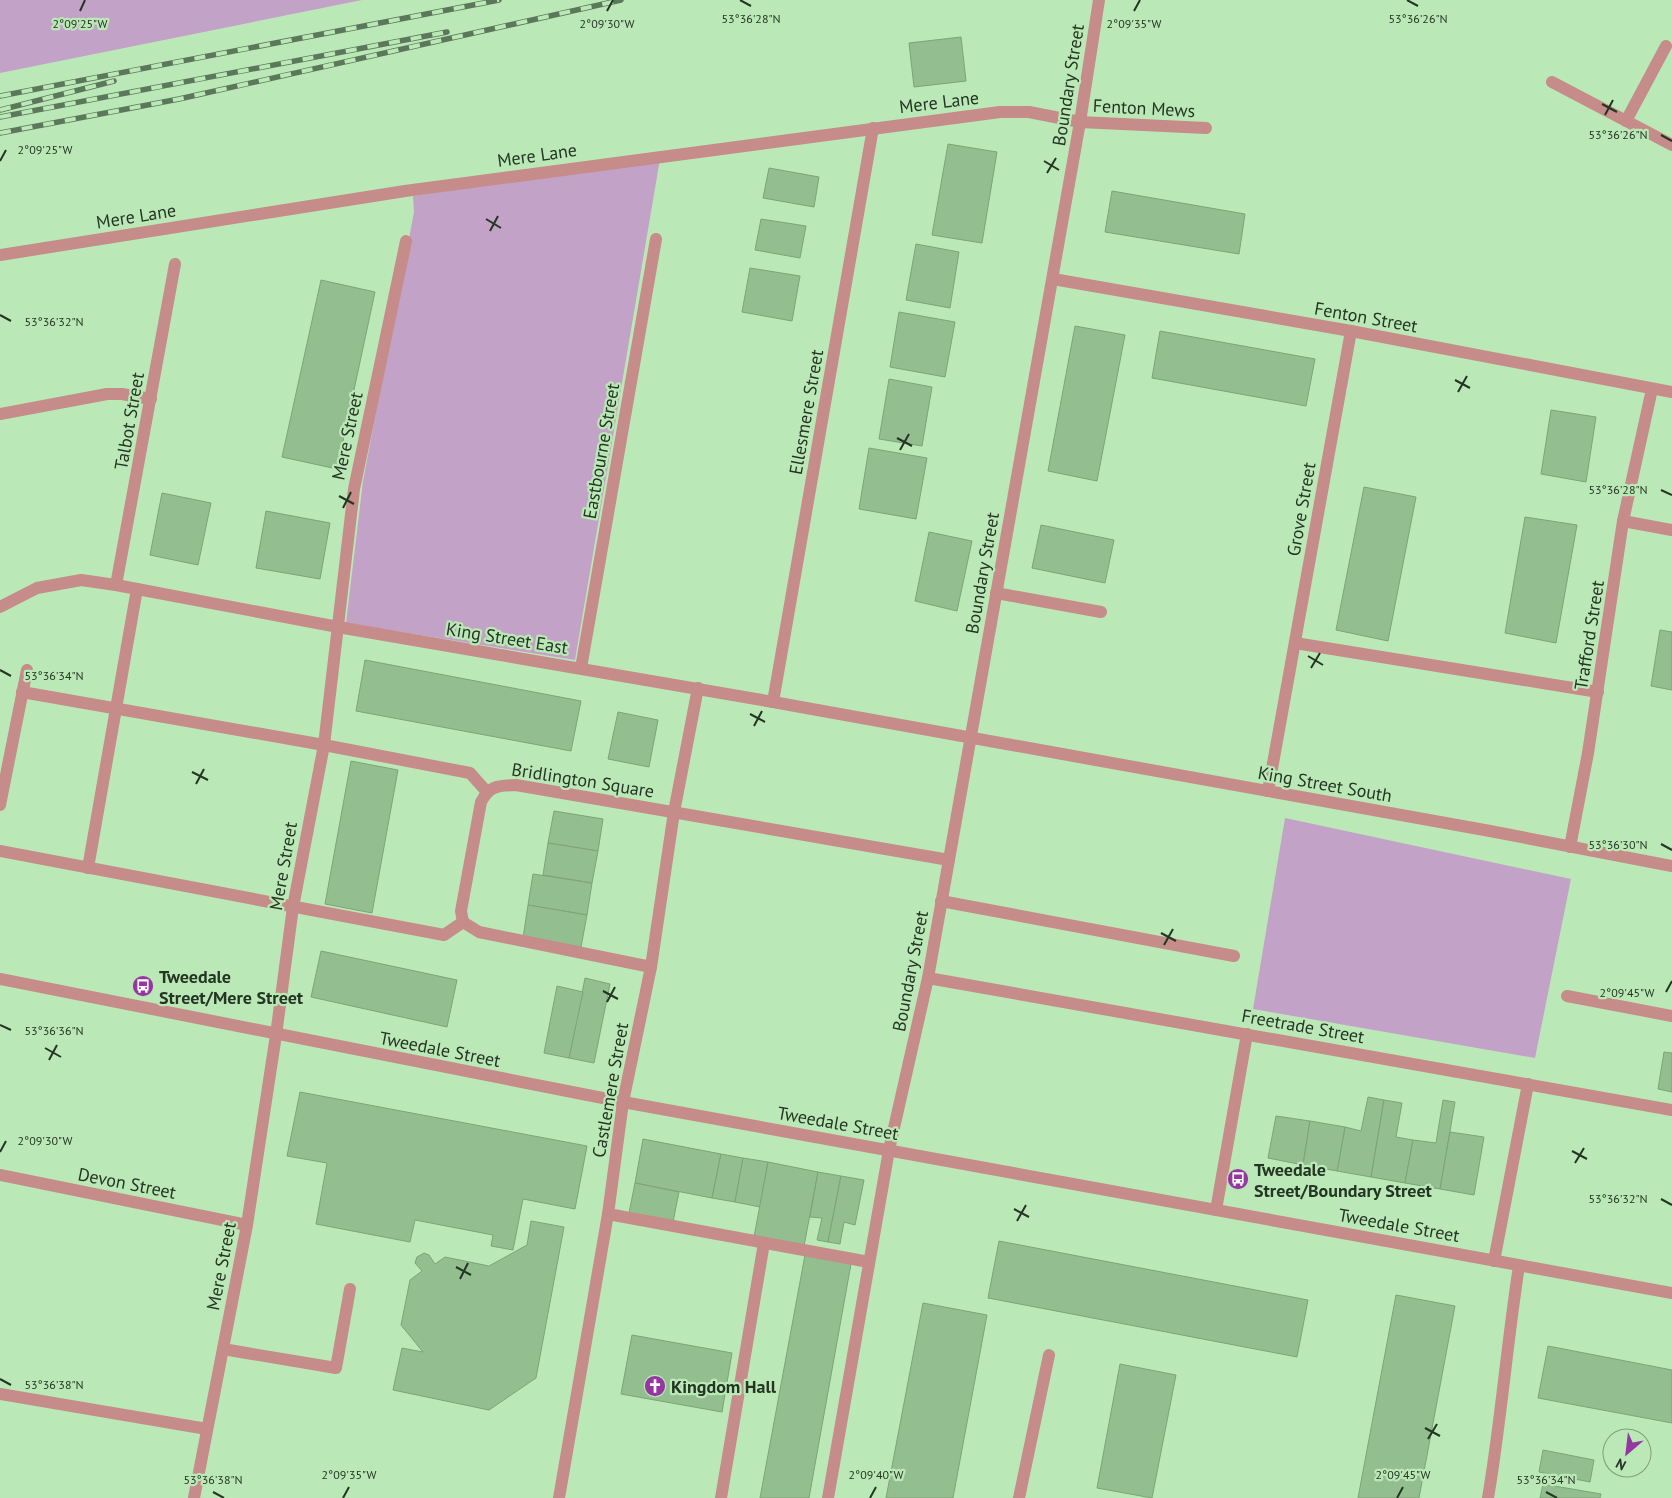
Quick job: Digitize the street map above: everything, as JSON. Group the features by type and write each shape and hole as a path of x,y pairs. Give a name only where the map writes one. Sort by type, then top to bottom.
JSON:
{"street":[{"name":"Boundary Street","path":"828,1498 890,1150 928,978 1080,122 1099,0"},
{"path":"1626,121 1666,46"},
{"path":"1552,82 1672,145"},
{"name":"Mere Lane","path":"0,255 405,191 1000,112 1029,112 1080,122"},
{"name":"Fenton Mews","path":"1080,122 1206,128"},
{"name":"Ellesmere Street","path":"774,702 873,128"},
{"name":"Eastbourne Street","path":"581,668 656,240"},
{"name":"Mere Street","path":"194,1498 247,1225 276,1035 293,907 324,745 354,489 406,241"},
{"name":"Talbot Street","path":"116,585 175,264"},
{"name":"Fenton Street","path":"1052,279 1351,331 1672,392"},
{"name":"Grove Street","path":"1268,791 1351,331"},
{"name":"Trafford Street","path":"1570,847 1598,692 1623,521 1652,389"},
{"path":"0,414 107,394 122,394 151,399"},
{"path":"1623,521 1672,530"},
{"name":"King Street East","path":"0,607 37,588 81,580 338,627 698,688 971,737"},
{"path":"88,868 137,589"},
{"path":"996,593 1101,612"},
{"path":"1295,643 1598,692"},
{"path":"0,805 27,670"},
{"name":"Castlemere Street","path":"559,1498 608,1214 623,1102 651,967 674,812 698,688"},
{"path":"22,692 116,707 470,773 487,792 481,802 461,911 463,922 479,932 651,967"},
{"name":"King Street South","path":"971,737 1672,866"},
{"name":"Bridlington Square","path":"487,792 497,786 516,784 949,860"},
{"path":"0,851 444,935 463,922"},
{"path":"941,901 1234,956"},
{"name":"Freetrade Street","path":"928,978 1672,1110"},
{"name":"Tweedale Street","path":"0,979 623,1102 1672,1293"},
{"path":"1567,996 1672,1016"},
{"path":"1216,1210 1247,1034"},
{"path":"1494,1261 1528,1084"},
{"name":"Devon Street","path":"0,1176 247,1225"},
{"path":"608,1214 870,1262"},
{"path":"721,1498 764,1243"},
{"path":"1488,1498 1496,1454 1512,1307 1519,1266"},
{"path":"223,1349 336,1368 350,1289"},
{"path":"1019,1498 1049,1355"},
{"path":"0,1394 207,1430"}],"shaded area":[{"path":"0,0 362,0 0,73"},
{"path":"660,159 575,660 346,623 363,481 414,212 413,196"},
{"path":"1285,818 1571,879 1535,1058 1253,1009"}],"building":[{"path":"961,37 966,81 914,87 909,43"},
{"path":"948,144 997,152 982,243 932,235"},
{"path":"769,168 819,177 814,207 763,198"},
{"path":"1112,191 1245,214 1239,254 1105,232"},
{"path":"761,219 806,226 800,258 755,250"},
{"path":"916,244 959,252 950,308 906,300"},
{"path":"750,268 800,276 792,321 742,312"},
{"path":"321,280 375,292 337,469 282,457"},
{"path":"899,312 955,322 945,377 890,367"},
{"path":"1075,326 1125,335 1097,481 1048,471"},
{"path":"1160,331 1315,359 1306,406 1152,378"},
{"path":"889,379 932,387 922,446 879,439"},
{"path":"1551,410 1596,417 1586,482 1541,474"},
{"path":"869,448 927,458 916,519 859,509"},
{"path":"1364,487 1416,497 1388,641 1336,630"},
{"path":"162,493 211,503 198,565 150,555"},
{"path":"266,511 330,523 320,579 256,568"},
{"path":"1525,517 1577,525 1556,643 1505,633"},
{"path":"1041,525 1114,540 1105,583 1032,568"},
{"path":"929,532 972,541 957,611 915,601"},
{"path":"1660,630 1672,632 1672,690 1651,686"},
{"path":"365,660 581,701 571,751 356,711"},
{"path":"618,712 658,720 649,767 608,759"},
{"path":"351,761 398,770 372,913 325,904"},
{"path":"554,811 603,819 598,851 548,843"},
{"path":"548,843 598,851 592,883 543,875"},
{"path":"533,874 592,883 587,915 528,905"},
{"path":"528,905 587,915 581,947 523,938"},
{"path":"321,951 457,980 447,1027 311,997"},
{"path":"585,978 610,984 594,1063 569,1058"},
{"path":"557,986 583,992 569,1058 544,1053"},
{"path":"1664,1052 1672,1053 1672,1092 1658,1089"},
{"path":"300,1092 587,1146 575,1209 523,1199 513,1250 491,1246 493,1235 415,1220 410,1242 316,1224 327,1163 287,1156"},
{"path":"1368,1097 1384,1100 1371,1177 1337,1171 1345,1127 1361,1131"},
{"path":"1384,1100 1402,1103 1396,1137 1413,1140 1405,1183 1371,1177"},
{"path":"1443,1100 1455,1102 1440,1189 1405,1183 1413,1140 1436,1143"},
{"path":"1276,1116 1310,1121 1303,1165 1268,1158"},
{"path":"1310,1121 1345,1127 1337,1171 1303,1165"},
{"path":"1450,1132 1484,1137 1474,1195 1440,1189"},
{"path":"643,1139 721,1154 712,1198 635,1183"},
{"path":"721,1154 743,1158 735,1202 712,1198"},
{"path":"743,1158 768,1162 760,1207 735,1202"},
{"path":"768,1162 818,1172 804,1246 754,1237"},
{"path":"818,1172 841,1176 828,1242 817,1240 822,1218 810,1217"},
{"path":"841,1176 864,1180 855,1225 844,1222 840,1244 828,1242"},
{"path":"635,1183 679,1192 673,1222 629,1213"},
{"path":"531,1221 564,1227 536,1378 489,1410 393,1390 402,1348 423,1352 401,1325 410,1280 422,1271 415,1263 417,1257 424,1253 429,1255 435,1264 445,1257 489,1266 527,1245"},
{"path":"999,1241 1308,1300 1297,1357 988,1298"},
{"path":"805,1255 851,1264 809,1498 760,1498"},
{"path":"1396,1295 1455,1306 1419,1498 1358,1498"},
{"path":"923,1303 987,1315 953,1498 886,1498"},
{"path":"632,1335 732,1353 722,1412 621,1394"},
{"path":"1548,1346 1672,1370 1672,1423 1538,1398"},
{"path":"1120,1364 1176,1375 1152,1498 1097,1488"},
{"path":"1543,1450 1594,1460 1590,1482 1539,1472"},
{"path":"1543,1484 1601,1494 1600,1498 1540,1498"}],"railway":[{"path":"0,96 499,0"},
{"path":"0,133 179,99 621,0"},
{"path":"0,117 447,32"},
{"path":"0,110 114,81"}],"place":[{"name":"Tweedale Street/Mere Street","path":"143,986"},
{"name":"Tweedale Street/Boundary Street","path":"1238,1179"},
{"name":"Kingdom Hall","path":"655,1386"}]}
